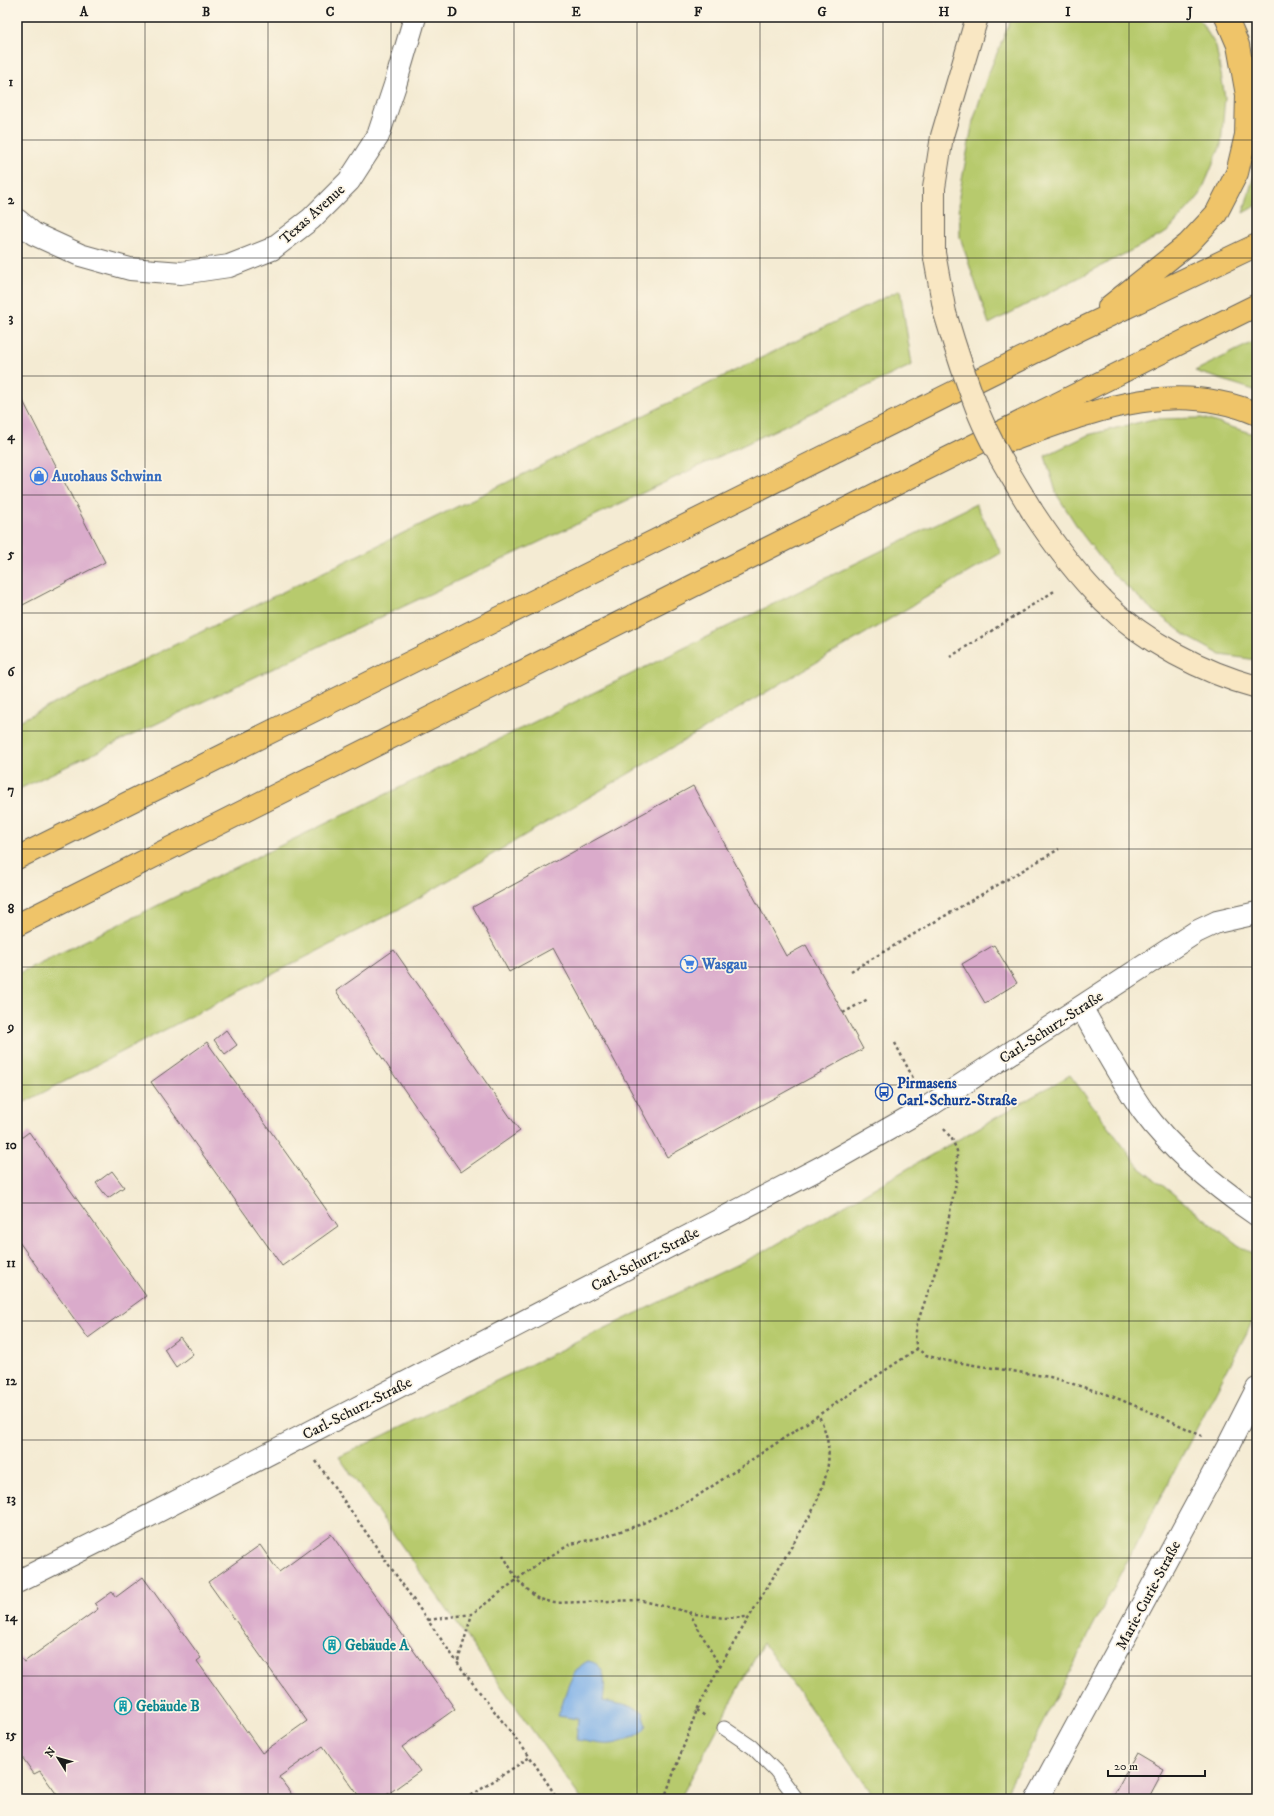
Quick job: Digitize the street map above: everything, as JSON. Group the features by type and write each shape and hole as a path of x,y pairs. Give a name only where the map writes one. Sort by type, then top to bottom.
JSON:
{"highway":[{"path":"1080,330 1188,244 1216,214 1237,173 1246,135 1247,96 1238,45 1226,17"},
{"path":"17,858 1080,330 1257,245"},
{"path":"17,925 922,471 1257,306"},
{"path":"922,471 1079,416 1142,400 1190,398 1241,408 1257,414"}],"main road":[{"path":"977,17 942,136 934,188 934,253 945,313 961,366 980,415 1000,458 1032,511 1053,542 1080,576 1104,602 1134,627 1170,651 1207,670 1257,687"}],"street":[{"name":"Texas Avenue","path":"17,220 34,234 80,255 130,269 188,272 229,266 272,249 311,219 349,181 378,136 396,85 415,17"},
{"name":"Carl-Schurz-Straße","path":"17,1582 813,1171 929,1106 1196,932 1217,922 1257,913"},
{"path":"1081,1007 1115,1069 1144,1112 1181,1154 1224,1192 1257,1215"},
{"name":"Marie-Curie-Straße","path":"1037,1799 1227,1448 1257,1389"}],"lane":[{"path":"724,1728 752,1747 776,1771 797,1799"}],"path":[{"path":"950,657 1080,576"},
{"path":"851,971 1059,849"},
{"path":"843,1013 868,999"},
{"path":"895,1043 910,1073"},
{"path":"929,1106 952,1139 957,1151 957,1178 941,1255 917,1324 915,1339 917,1349 926,1355 942,1360 1050,1377 1109,1395 1165,1418 1227,1448"},
{"path":"428,1620 472,1614 540,1562 570,1544 602,1537 639,1525 693,1499 917,1349"},
{"path":"664,1799 697,1710 748,1617 811,1514 822,1490 829,1466 826,1430 819,1416"},
{"path":"300,1437 457,1662 530,1757 558,1799"},
{"path":"503,1555 517,1580 537,1598 554,1603 639,1600 689,1612 724,1618 748,1617"},
{"path":"689,1612 720,1666"},
{"path":"457,1662 472,1614"},
{"path":"697,1710 706,1717"},
{"path":"466,1799 530,1757"}],"green space":[{"path":"1012,17 1198,17 1216,46 1225,97 1221,145 1200,195 1167,232 989,324 960,237 959,196 973,121 987,77"},
{"path":"1257,165 1257,205 1243,213"},
{"path":"900,290 912,365 17,790 17,722"},
{"path":"1257,340 1257,391 1195,371"},
{"path":"1202,418 1257,435 1257,660 1221,655 1188,637 1150,608 1111,572 1082,534 1057,495 1045,456 1088,435 1153,419"},
{"path":"976,504 1001,553 407,905 17,1106 17,974 530,724"},
{"path":"1070,1075 1138,1166 1238,1245 1257,1256 1257,1313 1003,1799 876,1799 763,1643 680,1799 581,1799 339,1457 765,1251"}],"water":[{"path":"588,1661 599,1666 604,1676 603,1701 629,1706 643,1712 647,1725 641,1732 621,1742 611,1744 576,1740 578,1719 558,1716 568,1685 576,1671"}],"building":[{"path":"657,17 708,17 708,20 656,19"},
{"name":"Autohaus Schwinn","path":"17,389 105,562 17,608"},
{"name":"Wasgau","path":"693,786 786,956 806,945 863,1049 667,1157 553,948 509,972 473,907"},
{"path":"994,945 1017,983 985,1003 962,964"},
{"path":"394,950 520,1131 461,1172 336,991"},
{"path":"226,1030 237,1045 225,1054 214,1040"},
{"path":"207,1042 338,1226 282,1266 151,1082"},
{"path":"29,1132 146,1296 88,1338 17,1239 17,1141"},
{"path":"112,1171 124,1187 108,1198 96,1183"},
{"path":"180,1337 193,1354 176,1367 164,1349"},
{"path":"331,1534 455,1709 402,1747 420,1771 381,1799 361,1799 323,1746 279,1777 295,1799 60,1799 40,1771 34,1774 17,1750 17,1659 20,1657 24,1662 98,1609 95,1604 112,1592 116,1597 143,1577 201,1658 197,1661 262,1753 307,1721 208,1582 260,1545 279,1572"},
{"path":"1137,1753 1164,1769 1148,1799 1119,1799 1113,1796"}],"place":[{"name":"Autohaus Schwinn","path":"39,476"},
{"name":"Wasgau","path":"689,964"},
{"name":"Pirmasens Carl-Schurz-Straße","path":"884,1092"},
{"name":"Gebäude A","path":"332,1645"},
{"name":"Gebäude B","path":"123,1706"}]}
